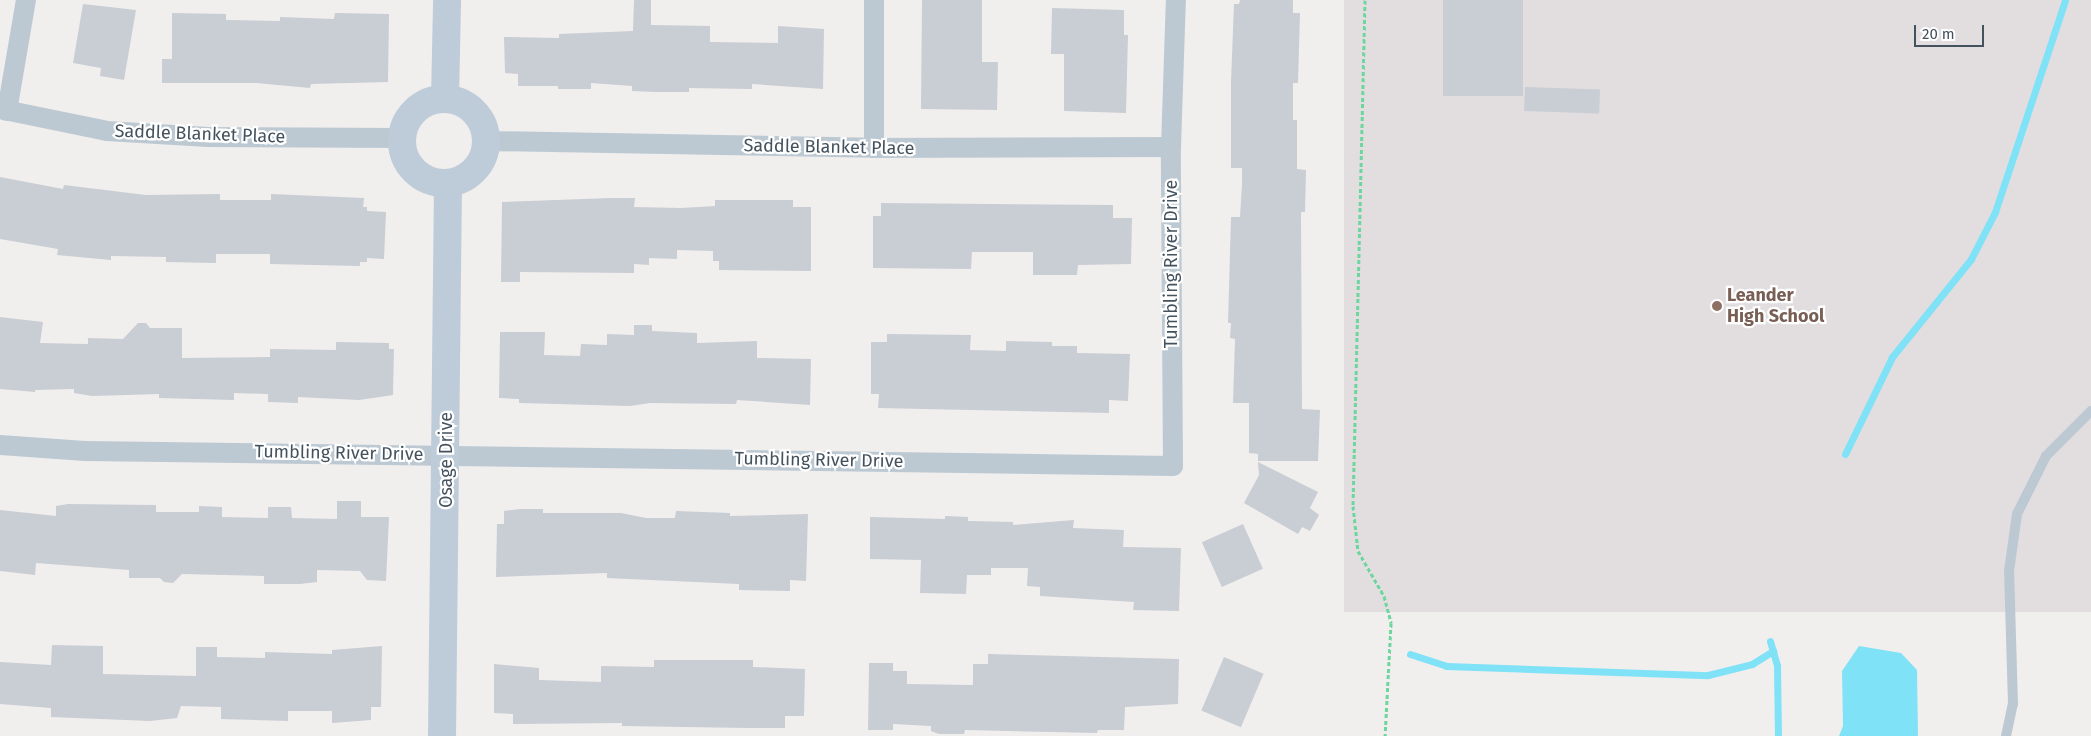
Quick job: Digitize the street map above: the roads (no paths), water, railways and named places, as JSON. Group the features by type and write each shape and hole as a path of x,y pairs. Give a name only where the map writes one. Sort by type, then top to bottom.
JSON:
{"street":[{"path":"4,110 26,0"},
{"path":"445,99 447,0"},
{"path":"874,0 874,148"},
{"name":"Tumbling River Drive","path":"0,445 85,451 446,454 1173,466 1170,147 1176,0"},
{"path":"445,99 466,105 474,112 485,130 487,141 485,154 471,174 448,183 430,181 415,172 407,162 402,138 404,128 416,110 430,102 445,99"},
{"name":"Saddle Blanket Place","path":"4,110 107,131 208,137 402,138"},
{"name":"Saddle Blanket Place","path":"487,141 874,148 1170,147"},
{"name":"Osage Drive","path":"442,736 448,183"}],"lane":[{"path":"2006,736 2012,704 2009,571 2017,514 2046,456 2091,411"}],"water":[{"path":"1859,646 1901,653 1917,670 1918,736 1839,736 1843,726 1842,671"}],"waterway":[{"path":"1845,454 1892,357 1971,259 1995,212 2065,0"},
{"path":"1770,641 1777,666 1778,736"},
{"path":"1410,654 1446,666 1708,675 1752,664 1773,651"}],"place":[{"name":"Leander High School","path":"1717,306"}]}
